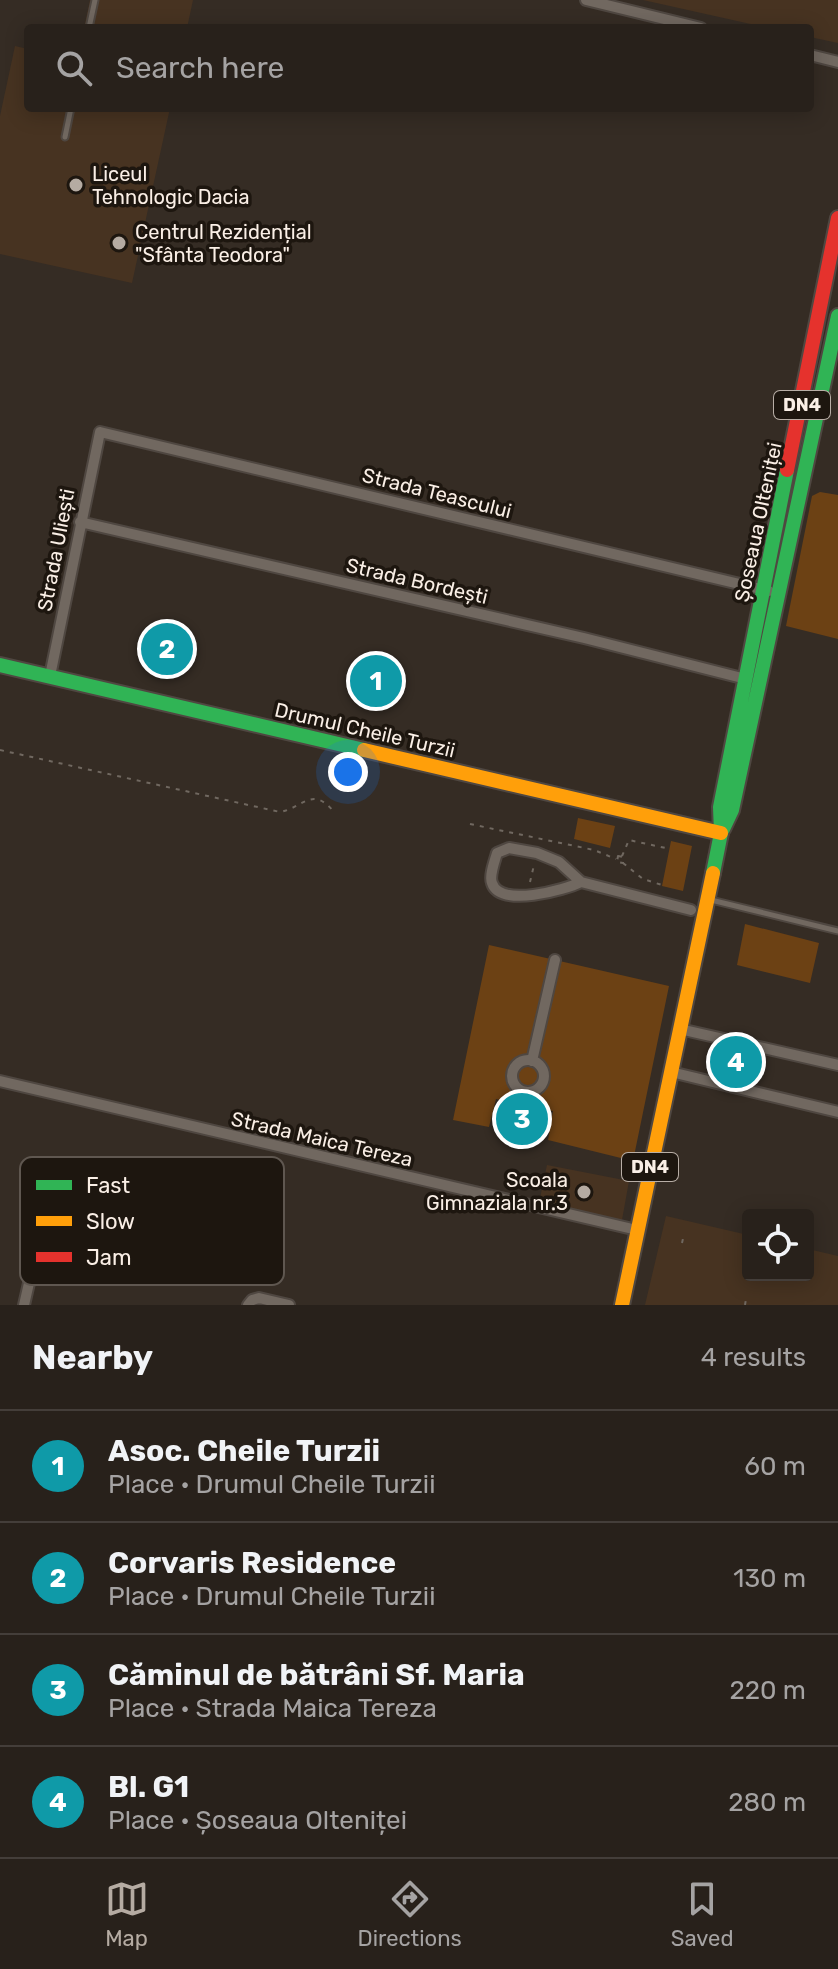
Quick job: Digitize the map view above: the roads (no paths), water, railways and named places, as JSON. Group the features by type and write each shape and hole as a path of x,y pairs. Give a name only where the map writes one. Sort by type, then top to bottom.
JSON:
{"main road":[{"name":"Șoseaua Olteniței","path":"622,1305 721,833 732,810 838,218"},
{"name":"Șoseaua Olteniței","path":"721,833 720,807 746,679 833,368 838,316"},
{"name":"Drumul Cheile Turzii","path":"0,665 721,833"}],"street":[{"path":"586,0 685,24"},
{"path":"814,56 838,62"},
{"name":"Strada Teascului","path":"100,432 772,592"},
{"name":"Strada Uliești","path":"50,676 100,432"},
{"name":"Strada Bordești","path":"80,522 553,631 746,679"},
{"path":"581,882 527,897 501,892 491,881 496,857 503,849 537,853 559,862 581,882 691,910"},
{"path":"532,1061 555,960"},
{"path":"680,1029 838,1065"},
{"path":"671,1072 838,1112"},
{"name":"Strada Maica Tereza","path":"0,1081 637,1230"},
{"path":"24,1305 29,1285"},
{"path":"248,1305 259,1298 289,1305"}],"lane":[{"path":"90,24 95,0"},
{"path":"65,137 70,112"},
{"path":"707,899 838,931"}],"place":[{"name":"Liceul Tehnologic Dacia","path":"76,185"},
{"name":"Centrul Rezidențial \"Sfânta Teodora\"","path":"119,243"},
{"name":"Corvaris Residence","path":"167,649"},
{"name":"Asoc. Cheile Turzii","path":"376,681"},
{"name":"Bl. G1","path":"736,1062"},
{"name":"Căminul de bătrâni Sf. Maria","path":"522,1119"},
{"name":"Scoala Gimnaziala nr.3","path":"584,1192"}]}
